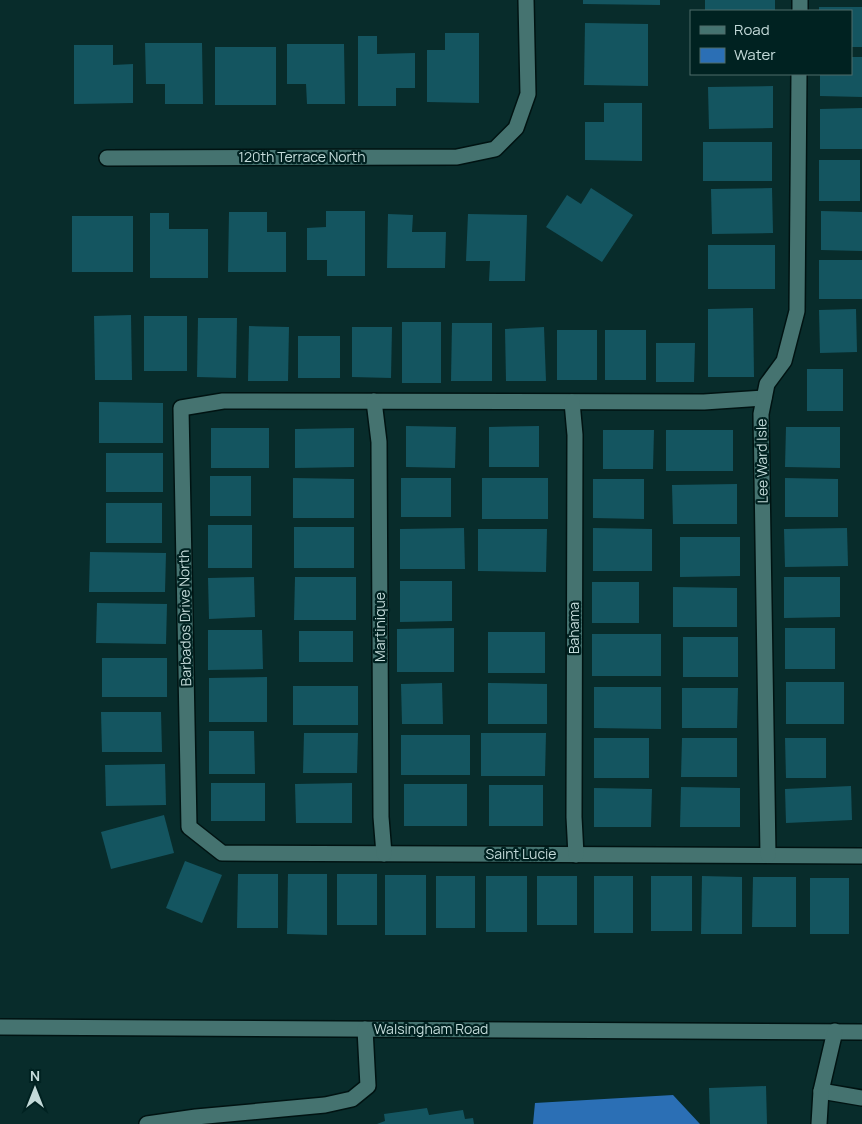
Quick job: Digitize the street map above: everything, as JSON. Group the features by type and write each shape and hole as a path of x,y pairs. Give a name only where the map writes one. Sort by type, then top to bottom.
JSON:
{"street":[{"name":"120th Terrace North","path":"107,158 457,157 495,149 516,128 528,94 526,0"},
{"name":"Lee Ward Isle","path":"768,856 761,414 767,384 784,361 797,311 799,75"},
{"path":"374,401 704,402 764,398"},
{"name":"Barbados Drive North","path":"190,827 181,408 222,401 374,401"},
{"name":"Martinique","path":"374,401 379,442 381,817 384,854"},
{"name":"Bahama","path":"572,402 575,435 574,817 576,855"},
{"name":"Saint Lucie","path":"190,827 222,853 862,856"},
{"name":"Walsingham Road","path":"0,1027 862,1032"},
{"path":"147,1124 196,1117 325,1105 352,1099 368,1086 365,1028"},
{"path":"820,1124 821,1091 835,1031"},
{"path":"821,1091 862,1098"}],"water":[{"path":"673,1095 700,1124 533,1124 535,1103"}],"building":[{"path":"583,0 660,0 660,5 583,4"},
{"path":"705,0 775,0 775,10 705,10"},
{"path":"819,7 862,7 862,47 852,47 852,10 819,10"},
{"path":"585,23 648,24 648,86 584,85"},
{"path":"445,33 479,33 479,103 427,102 427,50 445,50"},
{"path":"358,36 377,36 377,54 415,53 415,88 396,88 396,106 358,106"},
{"path":"145,43 202,43 203,104 165,104 165,84 146,84"},
{"path":"287,44 344,44 345,104 307,104 306,84 287,84"},
{"path":"74,45 113,45 113,65 133,64 133,103 74,104"},
{"path":"215,47 276,47 276,105 215,105"},
{"path":"852,57 862,57 862,97 820,96 820,75 852,75"},
{"path":"773,86 773,128 709,129 708,87"},
{"path":"604,103 642,103 642,161 585,160 585,122 604,122"},
{"path":"862,108 862,149 820,149 820,109"},
{"path":"703,142 772,142 772,181 703,181"},
{"path":"819,160 860,160 860,201 819,201"},
{"path":"591,188 633,215 602,262 546,227 567,195 581,204"},
{"path":"772,188 773,233 712,234 711,189"},
{"path":"326,211 365,211 365,276 327,276 327,260 307,260 307,228 326,227"},
{"path":"821,211 862,212 862,251 821,250"},
{"path":"229,212 267,212 267,232 286,232 286,272 228,272"},
{"path":"150,213 169,213 169,229 208,229 208,278 150,278"},
{"path":"388,214 413,215 412,232 446,232 445,268 387,268"},
{"path":"468,214 527,215 525,281 489,281 490,261 466,261"},
{"path":"72,216 133,216 133,272 72,272"},
{"path":"708,245 775,245 775,289 708,289"},
{"path":"819,260 862,260 862,299 819,299"},
{"path":"753,308 754,377 708,377 708,309"},
{"path":"856,309 857,352 820,353 819,310"},
{"path":"131,315 132,380 95,380 94,316"},
{"path":"144,316 187,316 187,371 144,371"},
{"path":"198,318 237,318 236,378 197,377"},
{"path":"402,322 441,322 441,383 402,383"},
{"path":"452,323 492,323 492,381 451,381"},
{"path":"249,326 289,327 288,381 248,381"},
{"path":"352,327 392,327 391,378 352,377"},
{"path":"544,327 546,381 506,381 505,329"},
{"path":"557,330 597,330 597,380 557,380"},
{"path":"605,330 646,330 646,380 605,380"},
{"path":"298,336 340,336 340,378 298,378"},
{"path":"656,343 695,343 694,382 656,382"},
{"path":"807,369 843,369 843,411 807,411"},
{"path":"99,402 163,403 163,443 99,443"},
{"path":"406,426 456,427 455,468 406,467"},
{"path":"539,426 539,467 489,467 489,427"},
{"path":"786,427 840,427 840,468 785,467"},
{"path":"211,428 269,428 269,468 211,468"},
{"path":"354,428 354,467 295,468 295,429"},
{"path":"603,430 654,430 653,469 603,469"},
{"path":"666,430 733,430 733,471 666,471"},
{"path":"106,453 163,453 163,492 106,492"},
{"path":"210,476 251,476 251,516 210,516"},
{"path":"293,478 354,479 354,518 293,518"},
{"path":"401,478 451,478 451,517 401,517"},
{"path":"482,478 548,478 548,519 482,519"},
{"path":"785,478 838,479 838,517 785,517"},
{"path":"593,479 644,479 644,519 593,518"},
{"path":"737,484 737,524 673,524 672,485"},
{"path":"106,503 162,503 162,543 106,543"},
{"path":"208,525 252,525 252,568 208,568"},
{"path":"294,527 354,527 354,568 294,568"},
{"path":"464,528 465,569 400,569 400,529"},
{"path":"593,528 652,529 652,571 593,571"},
{"path":"847,528 848,566 785,567 784,529"},
{"path":"478,529 547,529 546,572 478,571"},
{"path":"680,537 740,537 740,576 680,577"},
{"path":"90,552 166,553 165,592 89,592"},
{"path":"254,577 255,617 209,619 208,578"},
{"path":"295,577 356,577 356,620 294,620"},
{"path":"784,577 840,577 840,617 784,618"},
{"path":"400,581 452,581 452,621 400,622"},
{"path":"592,582 639,582 639,623 592,623"},
{"path":"673,587 737,588 737,627 673,627"},
{"path":"97,603 167,604 166,644 96,643"},
{"path":"454,628 454,672 397,672 397,629"},
{"path":"785,628 835,628 835,669 785,669"},
{"path":"208,630 262,630 263,669 208,670"},
{"path":"299,631 353,631 353,662 299,662"},
{"path":"488,632 545,632 545,673 488,673"},
{"path":"592,634 661,634 661,676 592,676"},
{"path":"683,637 738,637 738,677 683,677"},
{"path":"102,658 167,658 167,697 102,697"},
{"path":"267,677 267,722 209,722 209,678"},
{"path":"786,682 844,682 844,724 786,724"},
{"path":"442,683 443,724 402,724 401,684"},
{"path":"488,683 547,684 547,724 488,724"},
{"path":"293,686 358,686 358,725 293,725"},
{"path":"594,687 661,687 661,729 594,728"},
{"path":"682,688 738,688 737,728 682,728"},
{"path":"101,712 161,712 162,752 102,752"},
{"path":"209,731 254,731 255,774 209,774"},
{"path":"304,733 358,733 357,773 303,773"},
{"path":"481,733 546,733 545,776 481,776"},
{"path":"401,735 470,735 470,775 401,775"},
{"path":"594,738 649,738 649,778 594,778"},
{"path":"682,738 737,738 737,777 681,777"},
{"path":"785,738 826,738 826,778 786,778"},
{"path":"165,764 166,805 106,806 105,765"},
{"path":"211,783 265,783 265,821 211,821"},
{"path":"352,783 352,823 296,823 295,784"},
{"path":"404,784 467,784 467,826 404,826"},
{"path":"489,785 543,785 543,826 489,826"},
{"path":"851,786 852,820 786,823 785,789"},
{"path":"681,787 740,788 740,827 680,827"},
{"path":"594,788 652,789 651,827 594,827"},
{"path":"164,815 174,853 111,869 101,832"},
{"path":"185,861 222,875 202,923 166,908"},
{"path":"238,874 278,874 278,928 237,928"},
{"path":"288,874 327,874 327,935 287,934"},
{"path":"337,874 377,874 377,925 337,925"},
{"path":"385,875 426,875 426,935 385,935"},
{"path":"436,876 475,876 475,928 436,928"},
{"path":"486,876 527,876 527,932 486,932"},
{"path":"537,876 577,876 577,925 537,925"},
{"path":"594,876 633,876 633,933 594,933"},
{"path":"651,876 692,876 692,931 651,931"},
{"path":"702,876 742,877 742,934 701,934"},
{"path":"753,877 796,877 796,927 752,927"},
{"path":"810,878 849,878 849,934 810,934"},
{"path":"766,1086 767,1124 710,1124 709,1088"},
{"path":"427,1108 429,1115 463,1110 465,1119 473,1118 474,1124 377,1124 385,1121 384,1114"}]}
